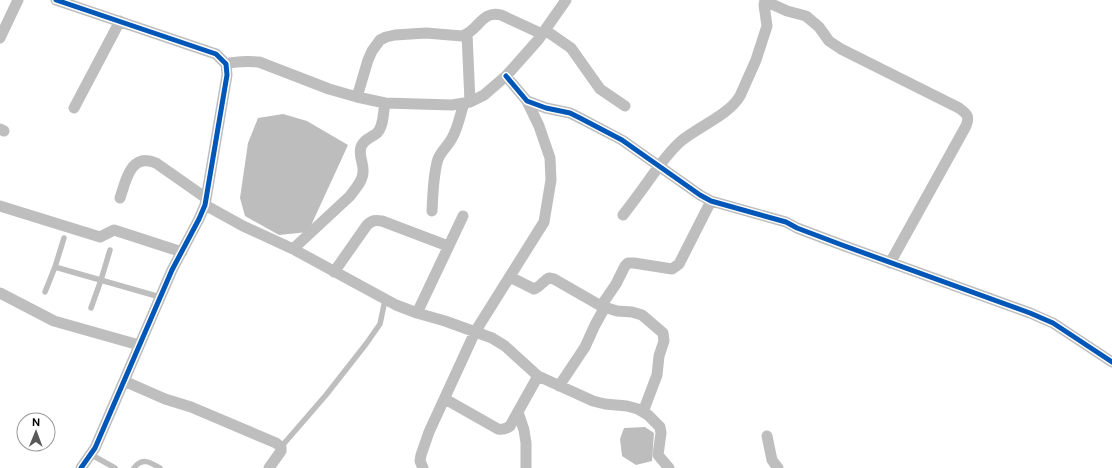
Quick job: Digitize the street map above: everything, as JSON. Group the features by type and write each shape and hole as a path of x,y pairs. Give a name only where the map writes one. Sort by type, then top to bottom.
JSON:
{"street":[{"path":"0,38 18,0"},
{"path":"56,0 216,54 226,64 227,75 206,201 199,219 172,270 95,448 81,468"},
{"path":"226,64 236,61 259,62 329,89 385,103 452,105 467,103 484,95 506,76 544,32 566,0"},
{"path":"623,215 676,146 734,104 740,96 756,60 767,26 764,5 765,0 787,11 804,15 819,27 829,41 841,49 959,108 968,116 966,126 890,263"},
{"path":"357,97 368,60 372,51 380,40 386,37 426,33 462,36 467,34 486,16 495,14 544,32 571,48 600,89 625,106"},
{"path":"74,108 120,22"},
{"path":"432,211 438,159 451,140 467,103 467,34"},
{"path":"423,468 420,461 421,455 429,432 475,332 544,222 551,180 550,158 539,126 527,101 506,76"},
{"path":"527,101 546,108 570,113 622,140 710,201 786,222 797,228 890,263 1030,313 1053,323 1112,362"},
{"path":"293,249 350,196 357,186 362,177 363,171 360,158 361,146 379,130 382,124 385,103"},
{"path":"120,198 129,171 132,167 139,162 150,160 243,226 293,249 385,300 417,313 445,321 492,338 505,346 538,376 593,401 604,404 627,406 648,414 660,427 662,434 658,455 669,468"},
{"path":"559,386 585,347 594,325 623,269 628,263 672,269 679,264 710,201"},
{"path":"0,206 100,237 114,230 182,252"},
{"path":"417,313 463,216"},
{"path":"334,272 371,221 382,221 448,246"},
{"path":"510,277 534,289 545,280 549,278 554,279 603,307 642,315 663,333 664,341 659,356 657,375 643,412"},
{"path":"0,293 54,321 139,345"},
{"path":"445,399 498,429 507,429 538,376"},
{"path":"124,381 165,399 191,407 276,443 281,447 281,451 269,468"},
{"path":"518,412 524,430 526,443 526,468"},
{"path":"767,436 772,460 778,468"}],"lane":[{"path":"45,292 64,238"},
{"path":"91,308 110,250"},
{"path":"55,267 160,297"},
{"path":"281,447 326,396 369,340 380,324 385,300"},
{"path":"90,454 115,468"},
{"path":"134,468 138,463 145,461 160,468"}],"shaded area":[{"path":"283,114 307,121 348,145 308,232 279,235 245,216 240,198 248,143 258,118"},
{"path":"645,427 654,433 652,461 636,465 622,456 620,439 624,428"}],"cycle path":[{"path":"56,0 216,54 226,64 227,75 205,205 172,270 95,448 81,468"},
{"path":"506,76 527,101 546,108 570,113 622,140 700,195 711,201 786,222 797,228 842,245 1030,313 1053,323 1112,362"}]}
